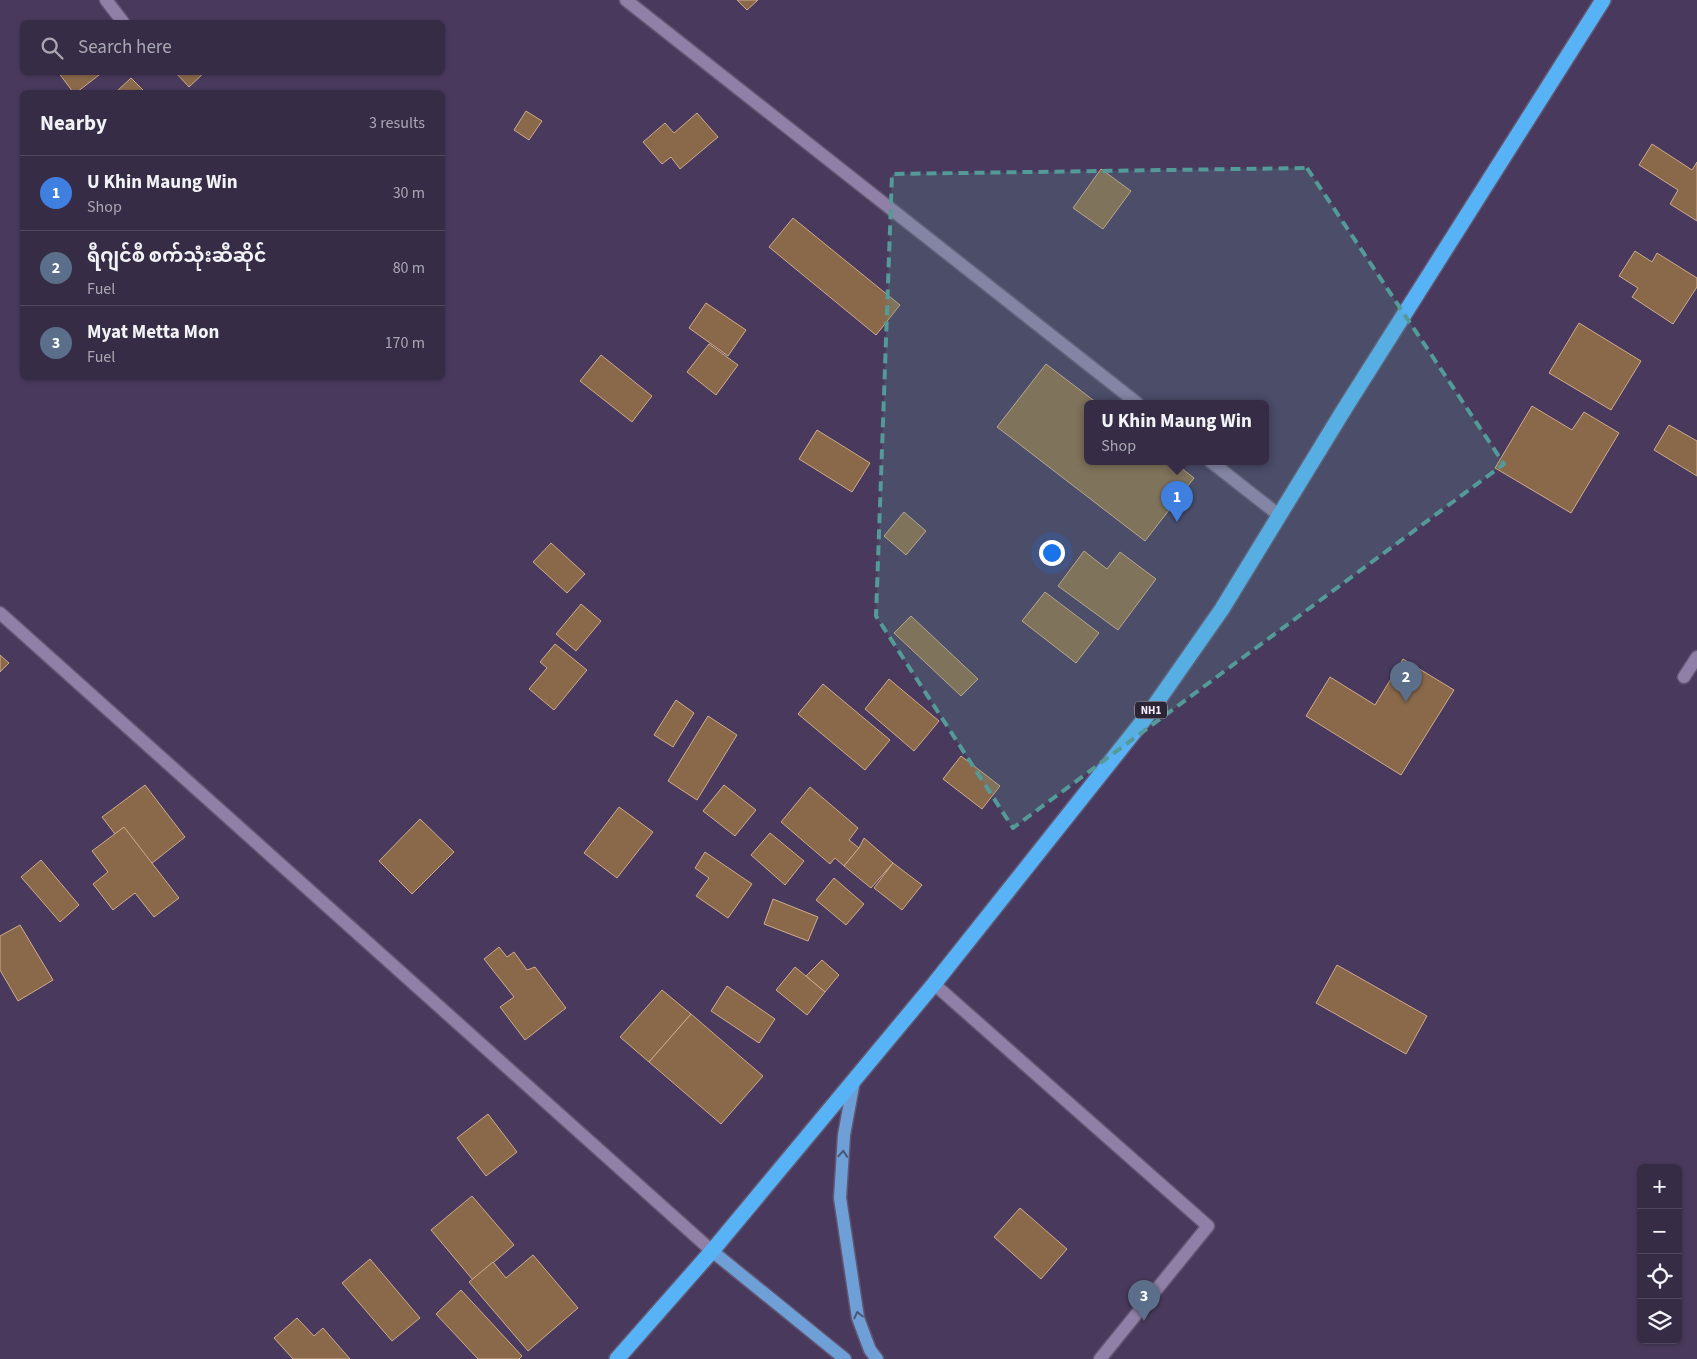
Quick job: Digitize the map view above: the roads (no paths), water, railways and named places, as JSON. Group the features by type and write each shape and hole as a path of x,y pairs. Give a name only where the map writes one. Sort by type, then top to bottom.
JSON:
{"highway":[{"name":"NH1","path":"617,1359 712,1250 934,984 1150,712 1222,609 1603,0"}],"main road":[{"path":"854,1081 844,1135 840,1198 858,1318 870,1350 877,1359"},
{"path":"712,1250 845,1359"}],"street":[{"path":"106,0 121,20"},
{"path":"626,0 1133,400"},
{"path":"1215,465 1280,516"},
{"path":"0,613 712,1250"},
{"path":"1684,677 1697,657"},
{"path":"934,984 1208,1226 1100,1359"}],"place":[{"name":"U Khin Maung Win","path":"1177,522"},
{"name":"ရီဂျင်စီ စက်သုံးဆီဆိုင်","path":"1406,702"},
{"name":"Myat Metta Mon","path":"1144,1321"}]}
